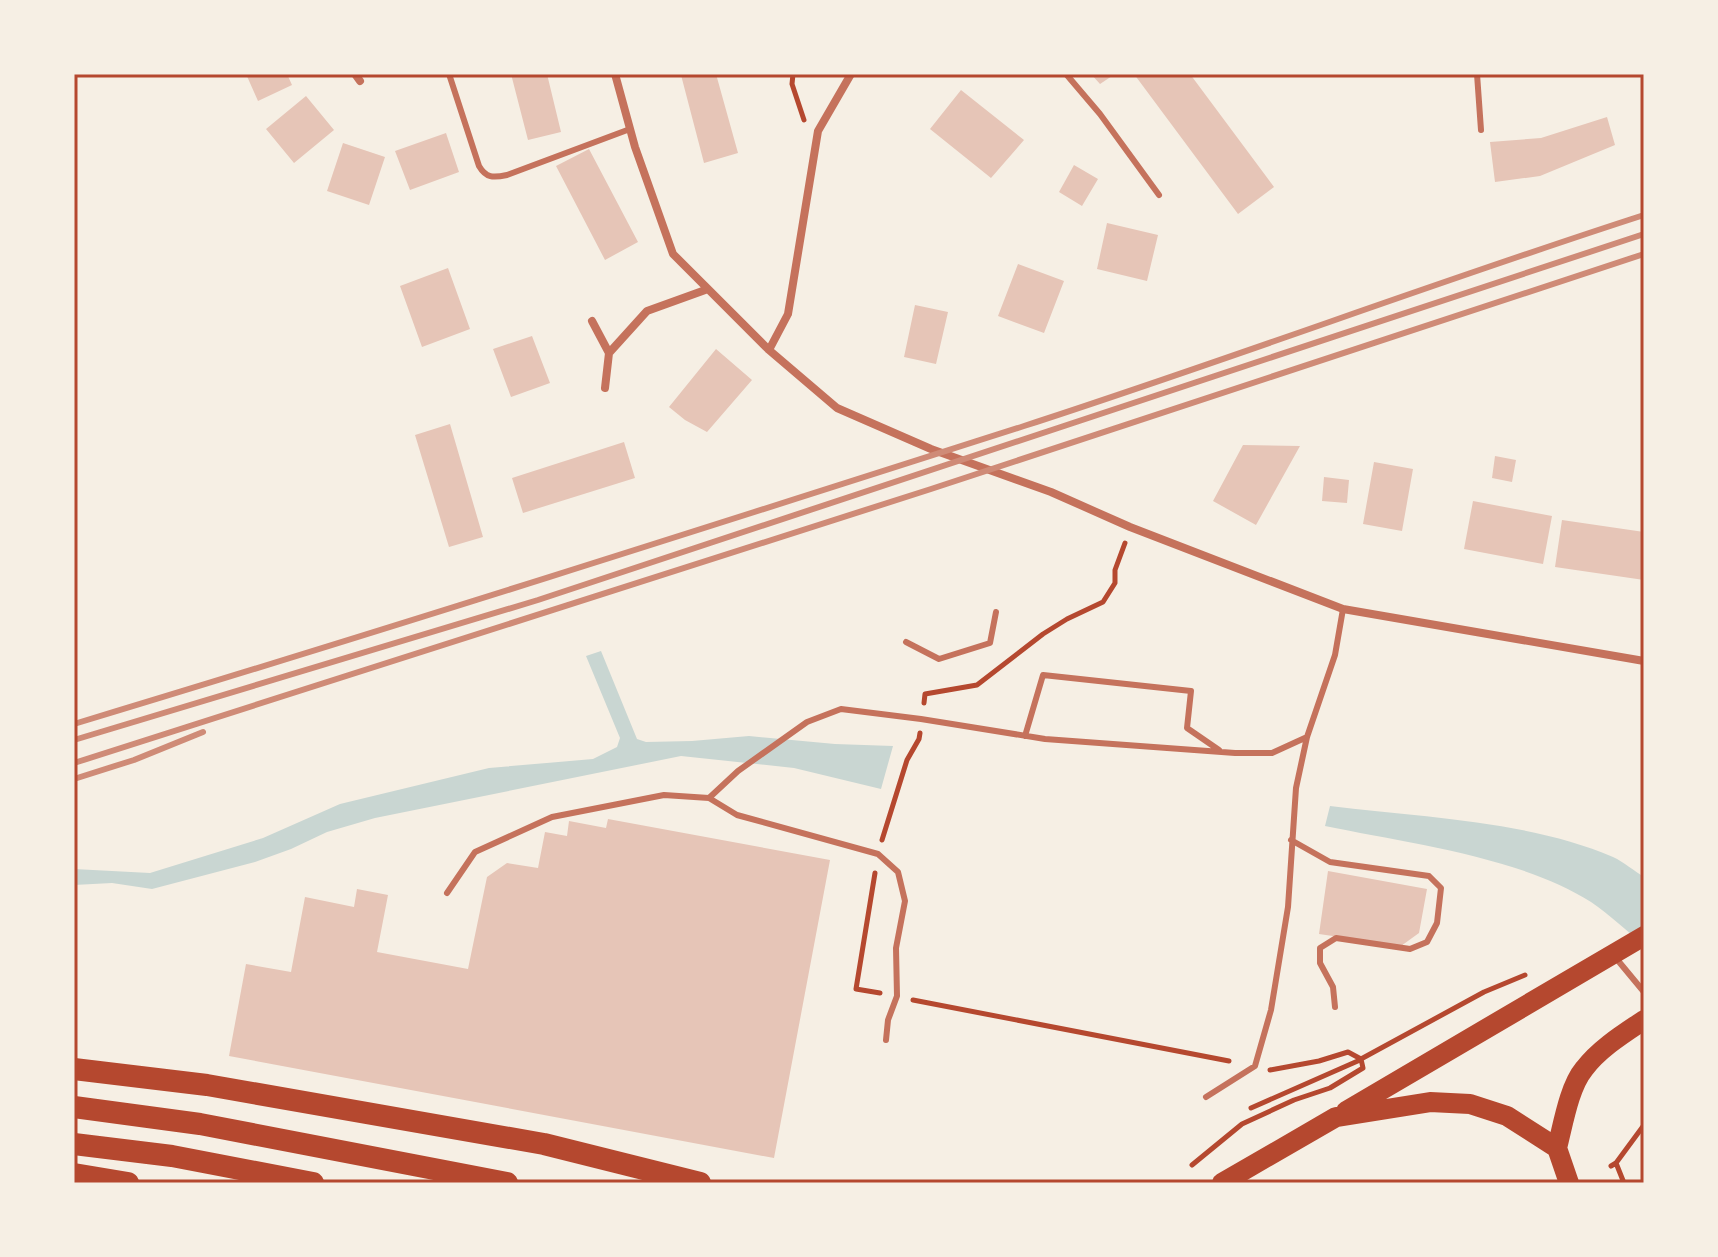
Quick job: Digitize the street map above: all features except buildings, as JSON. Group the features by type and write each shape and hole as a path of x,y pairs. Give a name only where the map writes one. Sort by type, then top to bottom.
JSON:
{"highway":[{"path":"74,1069 207,1085 544,1144 700,1183"},
{"path":"74,1107 200,1124 507,1183"},
{"path":"74,1144 172,1156 313,1183"},
{"path":"74,1174 128,1183"}],"main road":[{"path":"1222,1183 1644,936"},
{"path":"1569,1183 1557,1148 1582,1070 1617,1038 1644,1020"},
{"path":"1336,1117 1430,1102 1470,1104 1507,1116 1557,1148"}],"street":[{"path":"615,74 630,129 673,254 769,350 837,408 931,449 1051,492 1130,527 1343,609 1644,661"},
{"path":"769,350 788,314 818,131 851,74"},
{"path":"609,353 647,311 708,289"},
{"path":"592,321 609,353 605,388"}],"lane":[{"path":"449,74 479,166 484,174 493,178 630,129"},
{"path":"1066,74 1100,114 1159,195"},
{"path":"1477,74 1481,130"},
{"path":"1206,1097 1255,1066 1271,1010 1288,907 1296,788 1307,737 1335,655 1343,609"},
{"path":"906,642 939,659 990,643 996,612"},
{"path":"1025,736 1043,675 1191,691 1187,728 1222,752"},
{"path":"709,798 738,771 807,722 841,709 1025,736 1222,752 1272,753 1307,737"},
{"path":"447,893 475,852 552,817 664,795 709,798 737,815 878,854 898,872 905,901 896,948 897,996 888,1020 886,1040"},
{"path":"1291,840 1330,862 1429,876 1441,888 1437,923 1427,942 1410,949 1336,938 1320,948 1320,963 1333,987 1335,1007"},
{"path":"1612,954 1644,992"}],"path":[{"path":"793,74 792,84 805,118 803,124 818,131"},
{"path":"1251,1108 1361,1059 1484,992 1538,970"},
{"path":"856,989 1272,1071 1348,1052 1361,1059 1363,1068 1330,1088 1294,1100 1242,1124 1192,1165"},
{"path":"1624,1183 1613,1164 1644,1125"}],"shaded area":[{"path":"601,651 637,739 646,742 692,741 749,736 893,746 881,789 794,768 681,756 375,818 327,832 255,862 152,889 112,883 74,885 74,869 150,873 263,838 340,804 489,768 593,759 617,747 620,738 586,656"},
{"path":"1330,806 1511,828 1547,835 1613,857 1644,877 1644,945 1591,902 1531,874 1462,854 1325,826"}],"railway":[{"path":"74,724 1024,426 1644,215"},
{"path":"74,740 538,600 1644,234"},
{"path":"74,763 931,489 1644,254"},
{"path":"74,779 134,760 203,732"}]}
